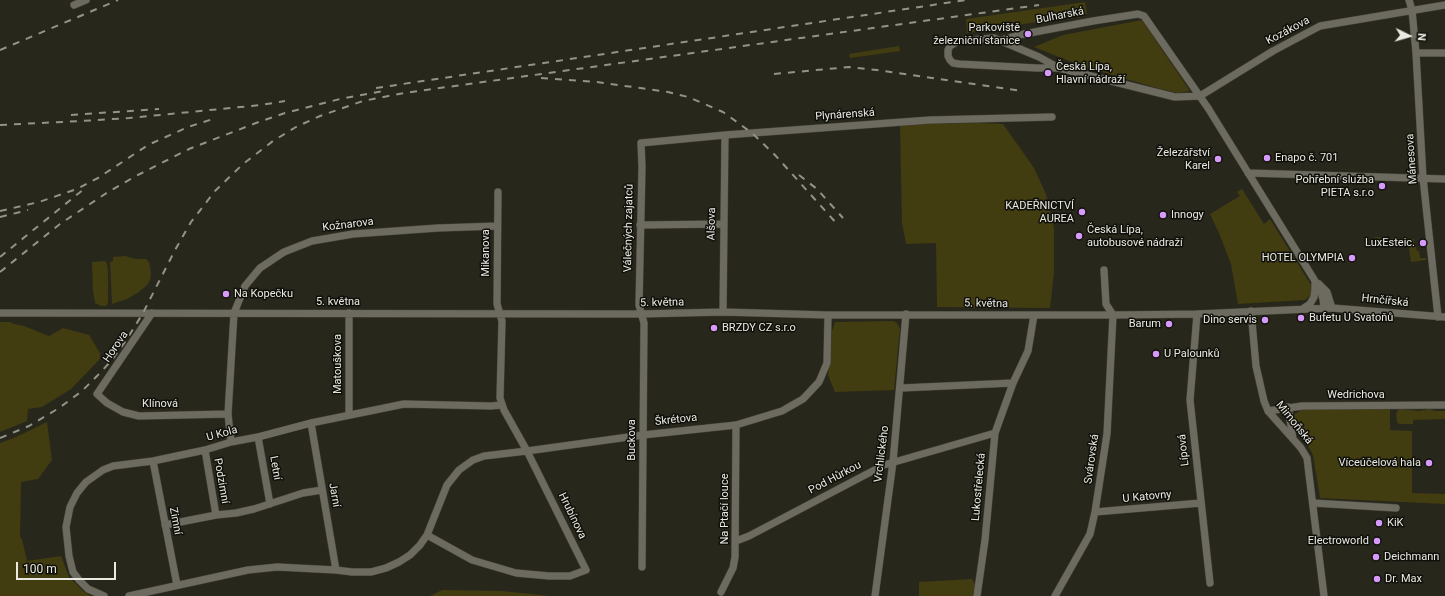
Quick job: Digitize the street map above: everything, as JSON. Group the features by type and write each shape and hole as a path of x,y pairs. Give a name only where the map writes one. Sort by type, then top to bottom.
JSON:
{"street":[{"path":"74,5 86,0"},
{"name":"Mánesova","path":"1409,0 1412,10 1416,53 1423,178 1442,317"},
{"name":"Kozákova","path":"1200,96 1273,51 1320,26 1399,14 1412,10 1445,5"},
{"name":"Bulharská","path":"1001,40 1064,26 1138,14 1144,16 1200,96 1314,280 1322,294 1324,308"},
{"name":"Bulharská","path":"1059,68 959,64 954,63 948,56 950,46 958,41 985,37 994,38 1059,68 1175,97 1200,96"},
{"path":"1416,53 1445,53"},
{"name":"Plynárenská","path":"641,143 725,135 930,120 1052,117"},
{"name":"Alšova","path":"723,312 725,135"},
{"name":"Válečných zajatců","path":"641,143 642,167 639,305 641,314"},
{"path":"1248,173 1445,179"},
{"name":"Mikanova","path":"498,192 498,304 500,314"},
{"path":"640,225 723,224"},
{"name":"Kožnarova","path":"234,313 245,286 260,268 284,252 312,241 354,234 438,228 498,226"},
{"path":"1104,270 1106,304 1113,315"},
{"path":"1304,308 1310,304 1314,297 1314,280"},
{"name":"Bulharská","path":"1314,280 1327,292 1332,308"},
{"name":"Hrnčířská","path":"1324,308 1442,317"},
{"name":"5. května","path":"0,313 641,314 723,312 828,315 906,314 1034,316 1197,314 1324,308"},
{"name":"Mimoňská","path":"1251,311 1256,366 1264,401 1268,411 1301,448 1307,458 1324,596"},
{"name":"Horova","path":"98,394 152,313"},
{"path":"231,442 228,414 234,313"},
{"name":"Matouškova","path":"349,313 349,415"},
{"name":"Hrubínova","path":"428,535 472,560 516,573 570,576 586,570 502,404 500,398 502,321 500,314"},
{"name":"Buckova","path":"641,314 644,323 642,567"},
{"name":"Vrchlického","path":"875,596 893,462 906,314"},
{"name":"Lípová","path":"1197,314 1190,400 1210,583"},
{"name":"Škrétova","path":"428,535 447,485 459,470 473,460 484,456 643,434 736,425 782,411 803,399 819,382 827,363 828,315"},
{"name":"Svárovská","path":"1055,596 1090,534 1095,512 1107,434 1113,315"},
{"name":"Lukostřelecká","path":"977,596 985,540 995,433 1013,383 1028,351 1034,316"},
{"path":"900,388 1013,383"},
{"name":"Klínová","path":"98,394 107,403 123,412 139,416 228,414"},
{"name":"U Kola","path":"104,596 88,589 79,580 71,565 67,544 66,527 70,507 77,493 86,482 103,470 113,466 153,461 205,450 231,442 258,437 311,423 404,404 491,406 502,404"},
{"name":"Wedrichova","path":"1268,411 1302,406 1445,405"},
{"path":"1288,407 1293,439"},
{"name":"Jarní","path":"311,423 336,570"},
{"name":"Na Ptačí louce","path":"721,592 733,568 735,557 736,425"},
{"name":"Pod Hůrkou","path":"736,540 749,536 846,484 893,462 995,433"},
{"name":"Letní","path":"258,437 270,504"},
{"name":"Podzimní","path":"205,450 216,515"},
{"name":"Zimní","path":"153,461 177,585"},
{"path":"165,525 216,515 236,513 303,493 322,490"},
{"name":"U Katovny","path":"1095,512 1201,503"},
{"path":"1313,503 1396,508"},
{"path":"129,596 248,570 277,567 365,572 386,568 410,555 428,535"}],"shaded area":[{"path":"1085,2 1087,14 967,33 966,19"},
{"path":"1142,20 1190,91 1178,93 1157,88 1082,66 1034,47 1063,35"},
{"path":"899,46 900,51 850,58 849,54"},
{"path":"900,124 1003,124 1034,168 1046,194 1054,228 1054,272 1050,308 937,307 936,243 906,244 902,223"},
{"path":"1242,189 1264,224 1270,219 1311,285 1311,295 1305,300 1238,304 1231,264 1210,214 1240,196 1237,192"},
{"path":"1375,237 1414,239 1414,245 1417,251 1419,251 1420,258 1426,258 1426,260 1411,262 1409,247 1375,242"},
{"path":"125,256 135,259 146,259 149,262 151,273 150,280 139,292 127,299 112,304 110,262 113,261 113,257"},
{"path":"105,261 107,264 108,273 108,303 106,306 101,306 95,303 92,262"},
{"path":"893,321 897,323 900,329 894,390 835,392 828,375 832,331 835,322"},
{"path":"0,322 10,322 24,326 49,336 63,328 89,335 100,353 100,357 99,360 71,389 42,407 28,409 27,421 0,432"},
{"path":"1299,409 1390,409 1390,430 1412,431 1412,493 1445,494 1445,504 1320,498 1313,455 1293,417 1300,411"},
{"path":"1430,409 1435,411 1445,411 1445,419 1413,420 1413,424 1399,424 1397,422 1396,414 1398,410 1419,411"},
{"path":"47,422 52,460 38,479 21,482 20,537 22,539 27,561 61,556 69,577 83,591 91,596 0,596 0,443"},
{"path":"972,579 975,584 973,596 919,596 919,582"},
{"path":"442,590 502,591 550,596 430,596"}],"railway":[{"path":"0,50 118,0"},
{"path":"376,88 966,0"},
{"path":"0,438 29,426 59,408 82,391 98,375 112,360 127,339 143,313 191,222 215,191 243,164 273,141 296,127 320,116 363,101 404,93 1039,5"},
{"path":"774,74 849,67 1022,91"},
{"path":"541,78 597,82 668,92 688,97 723,112 752,133 775,155 838,225"},
{"path":"0,272 60,224 108,192 189,149 285,113 340,99 383,91"},
{"path":"0,125 129,118 261,105 285,101"},
{"path":"71,115 159,109"},
{"path":"0,211 39,202 77,189 98,178 148,145 188,127 216,118"},
{"path":"799,175 817,189 843,218"},
{"path":"0,257 84,189"},
{"path":"0,217 28,210"}],"place":[{"name":"Parkoviště železniční stanice","path":"1028,34"},
{"name":"Česká Lípa, Hlavní nádraží","path":"1048,73"},
{"name":"Enapo č. 701","path":"1267,158"},
{"name":"Železářství Karel","path":"1218,159"},
{"name":"Pohřební služba PIETA s.r.o","path":"1382,186"},
{"name":"KADEŘNICTVÍ AUREA","path":"1082,212"},
{"name":"Innogy","path":"1163,215"},
{"name":"Česká Lípa, autobusové nádraží","path":"1079,236"},
{"name":"LuxEsteic.","path":"1423,243"},
{"name":"HOTEL OLYMPIA","path":"1352,258"},
{"name":"Na Kopečku","path":"226,294"},
{"name":"Bufetu U Svatoňů","path":"1301,318"},
{"name":"Dino servis","path":"1265,320"},
{"name":"Barum","path":"1169,324"},
{"name":"BRZDY CZ s.r.o","path":"714,328"},
{"name":"U Palounků","path":"1156,354"},
{"name":"Víceúčelová hala","path":"1429,463"},
{"name":"KiK","path":"1379,523"},
{"name":"Electroworld","path":"1377,541"},
{"name":"Deichmann","path":"1376,557"},
{"name":"Dr. Max","path":"1377,579"}]}
